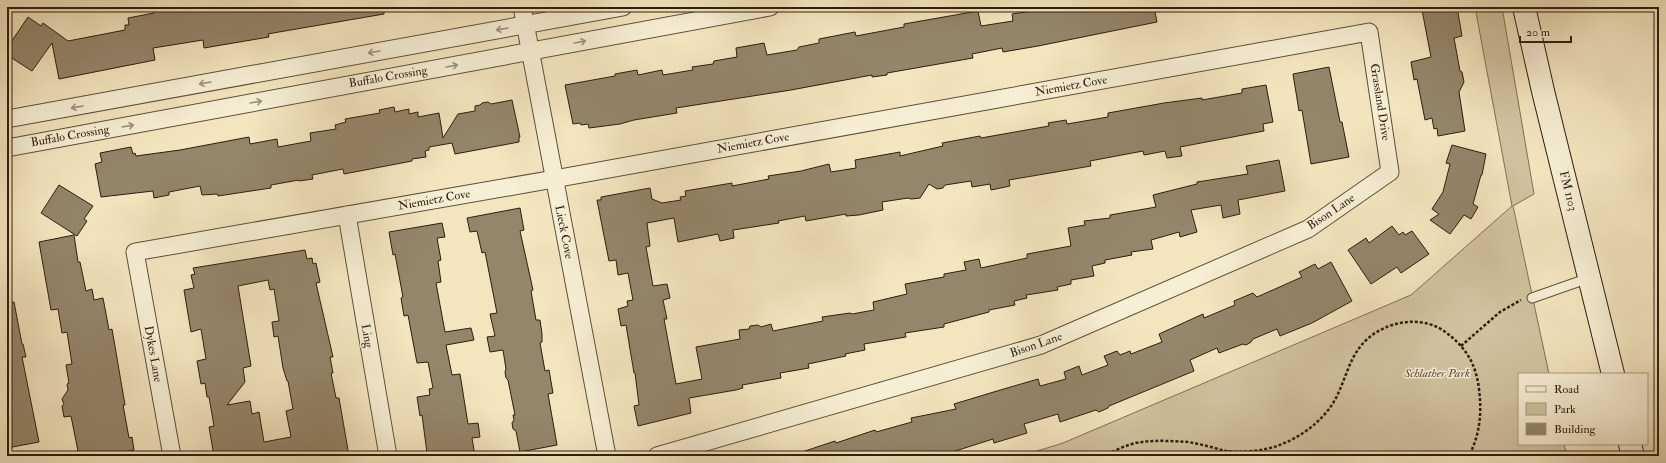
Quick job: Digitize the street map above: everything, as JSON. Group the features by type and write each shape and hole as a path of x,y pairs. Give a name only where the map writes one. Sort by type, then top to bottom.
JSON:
{"main road":[{"name":"FM 1103","path":"1524,7 1545,99 1613,373"},
{"path":"1630,445 1633,456"}],"street":[{"name":"Lieck Cove","path":"522,7 607,456"},
{"path":"7,119 623,7"},
{"name":"Buffalo Crossing","path":"7,148 770,7"},
{"name":"Grassland Drive","path":"1370,32 1390,172"},
{"name":"Niemietz Cove","path":"135,252 554,179 1370,32"},
{"name":"Bison Lane","path":"657,456 1040,345 1308,229 1390,172"},
{"name":"Ling","path":"347,215 388,456"},
{"name":"Dykes Lane","path":"135,252 172,456"}],"lane":[{"path":"1532,298 1589,278"}],"path":[{"path":"1461,346 1500,312 1522,300 1532,298"},
{"path":"1103,456 1141,442 1188,442 1227,451 1256,450 1276,446 1296,438 1314,424 1329,409 1360,347 1372,335 1389,326 1405,322 1424,323 1441,329 1458,341 1472,361 1478,380 1481,402 1480,422 1475,444 1469,456"},
{"path":"1227,451 1234,456"}],"green space":[{"name":"Schlather Park","path":"1475,7 1502,7 1534,194 1513,206 1549,373 1518,373 1518,445 1564,445 1567,456 1021,456 1063,443 1411,295 1512,206"}],"building":[{"path":"384,7 384,14 268,34 269,37 204,48 203,40 153,48 155,60 59,79 52,43 32,71 7,55 7,48 28,17 41,26 43,23 68,41 125,30 125,25 129,25 128,18 154,13 153,8"},
{"path":"1031,7 1154,7 1157,22 1003,52 1002,48 972,54 973,58 887,73 887,75 872,77 872,75 791,90 676,108 677,113 634,120 620,124 589,128 588,124 573,124 565,85 615,76 615,74 637,70 638,75 662,70 663,75 693,70 692,67 713,64 714,61 737,57 736,48 764,43 767,55 797,50 799,47 819,43 819,39 855,32 856,36 904,27 904,24 978,11 981,26 1013,21 1012,14 1032,11"},
{"path":"1438,7 1457,7 1462,36 1454,38 1460,71 1462,72 1464,82 1459,92 1465,131 1438,136 1437,128 1434,129 1432,118 1425,120 1417,79 1414,80 1411,62 1431,57 1422,10"},
{"path":"1329,67 1349,157 1311,164 1302,110 1299,111 1293,74"},
{"path":"1266,85 1273,122 1263,124 1264,131 1180,147 1182,156 1167,158 1165,151 1144,155 1143,151 1090,161 1091,166 1009,180 1010,186 991,190 990,184 972,187 971,181 945,185 943,188 937,189 929,184 920,198 908,198 882,202 883,210 859,215 846,216 846,214 806,221 805,216 778,221 779,223 733,230 734,238 720,241 718,234 678,242 674,218 647,223 650,246 646,247 653,286 667,284 670,298 663,300 667,319 664,319 676,384 702,379 696,347 740,339 739,330 749,329 750,326 758,325 761,327 771,324 773,331 823,321 822,317 874,310 873,302 907,294 905,284 944,277 944,274 966,270 964,262 979,259 981,268 1027,258 1027,254 1071,246 1068,228 1085,225 1084,221 1110,218 1110,215 1156,207 1153,195 1197,184 1197,182 1248,174 1246,166 1279,160 1285,191 1238,200 1240,214 1223,218 1221,205 1191,210 1197,232 1180,237 1179,232 1151,240 1153,249 1131,252 1132,255 1105,260 1105,263 1092,266 1094,276 1071,280 1071,284 1057,287 1058,290 1026,295 1027,298 1014,301 1015,305 989,310 989,312 944,324 944,327 905,333 906,337 864,344 865,350 845,354 846,356 808,364 809,368 780,373 781,378 742,385 743,388 736,390 689,398 691,413 638,426 634,406 639,405 635,373 626,325 621,326 618,309 628,306 627,301 633,300 628,273 618,275 616,260 609,261 597,200 601,200 601,197 650,188 652,199 662,203 681,200 680,197 686,196 685,191 732,183 732,186 769,179 768,176 801,171 829,164 831,172 856,168 855,160 900,152 900,156 943,146 942,143 1049,126 1048,123 1066,120 1067,124 1108,117 1108,113 1164,103 1202,98 1202,100 1242,93 1242,89"},
{"path":"512,100 520,137 519,142 455,154 452,143 429,147 429,150 425,151 426,157 412,159 412,161 344,174 343,169 312,175 313,179 271,185 271,188 218,196 217,194 202,195 200,186 169,192 169,195 154,198 153,191 101,197 95,164 102,162 100,153 131,147 133,154 135,153 136,156 180,150 249,137 250,144 277,139 278,147 311,141 310,133 336,129 335,125 346,122 345,119 380,113 379,110 394,107 395,112 409,109 409,114 418,112 418,117 439,113 443,138 458,114 475,111 475,106 482,103 488,102 491,104"},
{"path":"1452,145 1486,154 1482,175 1473,204 1478,207 1471,219 1464,215 1450,234 1430,220 1439,214 1432,209 1443,192 1450,164 1446,163"},
{"path":"59,185 93,206 84,219 87,221 77,236 41,213"},
{"path":"520,208 524,230 520,231 533,290 531,291 536,320 540,320 542,342 540,343 545,371 549,370 553,393 548,394 557,445 520,452 516,431 513,429 512,423 514,420 513,415 515,415 508,380 506,378 503,350 490,352 487,337 495,336 490,314 497,313 485,252 482,253 477,231 470,232 467,218"},
{"path":"442,223 445,237 437,238 441,260 438,261 441,282 436,283 445,332 471,328 474,340 446,345 452,375 460,374 468,424 478,423 480,437 472,438 475,456 432,456 431,453 427,453 422,415 420,416 417,397 430,395 429,389 433,388 428,362 417,363 408,315 404,316 401,298 403,297 395,254 393,255 389,232"},
{"path":"1392,226 1399,235 1403,232 1405,235 1412,231 1429,254 1401,273 1397,267 1371,284 1348,250 1366,238 1369,243"},
{"path":"74,235 78,262 80,262 86,291 92,289 94,300 103,298 109,330 112,329 129,438 132,437 134,450 104,456 79,456 71,416 64,417 62,406 64,404 62,399 68,390 67,384 69,383 66,365 72,364 67,332 62,333 58,309 51,310 39,242"},
{"path":"305,250 307,259 312,258 313,264 316,263 320,282 316,283 333,357 330,357 333,373 331,373 336,398 339,398 349,456 214,456 209,427 214,426 209,397 207,397 205,383 201,384 197,361 206,359 201,329 191,332 184,290 194,288 191,275 195,274 193,268","holes":["268,280 270,290 274,289 279,321 272,322 274,337 278,336 283,368 288,381 293,409 286,411 291,437 264,442 259,412 252,414 250,401 227,405 245,382 243,368 251,366 238,286"]},
{"path":"1331,262 1352,301 1312,323 1280,336 1277,329 1253,339 1246,345 1243,344 1219,353 1217,348 1190,360 1194,371 1109,406 1108,408 1099,412 1096,410 1060,422 1058,414 1024,424 1027,433 994,443 993,439 946,454 946,456 799,456 799,453 835,441 836,443 875,430 876,432 912,422 911,418 956,409 954,404 1038,379 1040,386 1066,379 1064,372 1079,366 1082,375 1108,365 1104,356 1117,351 1120,355 1130,351 1131,354 1162,342 1159,334 1203,314 1204,318 1235,305 1234,301 1253,293 1257,297 1302,277 1299,272 1315,264 1318,269"},
{"path":"14,302 26,357 22,357 39,442 7,448 7,303"}]}
